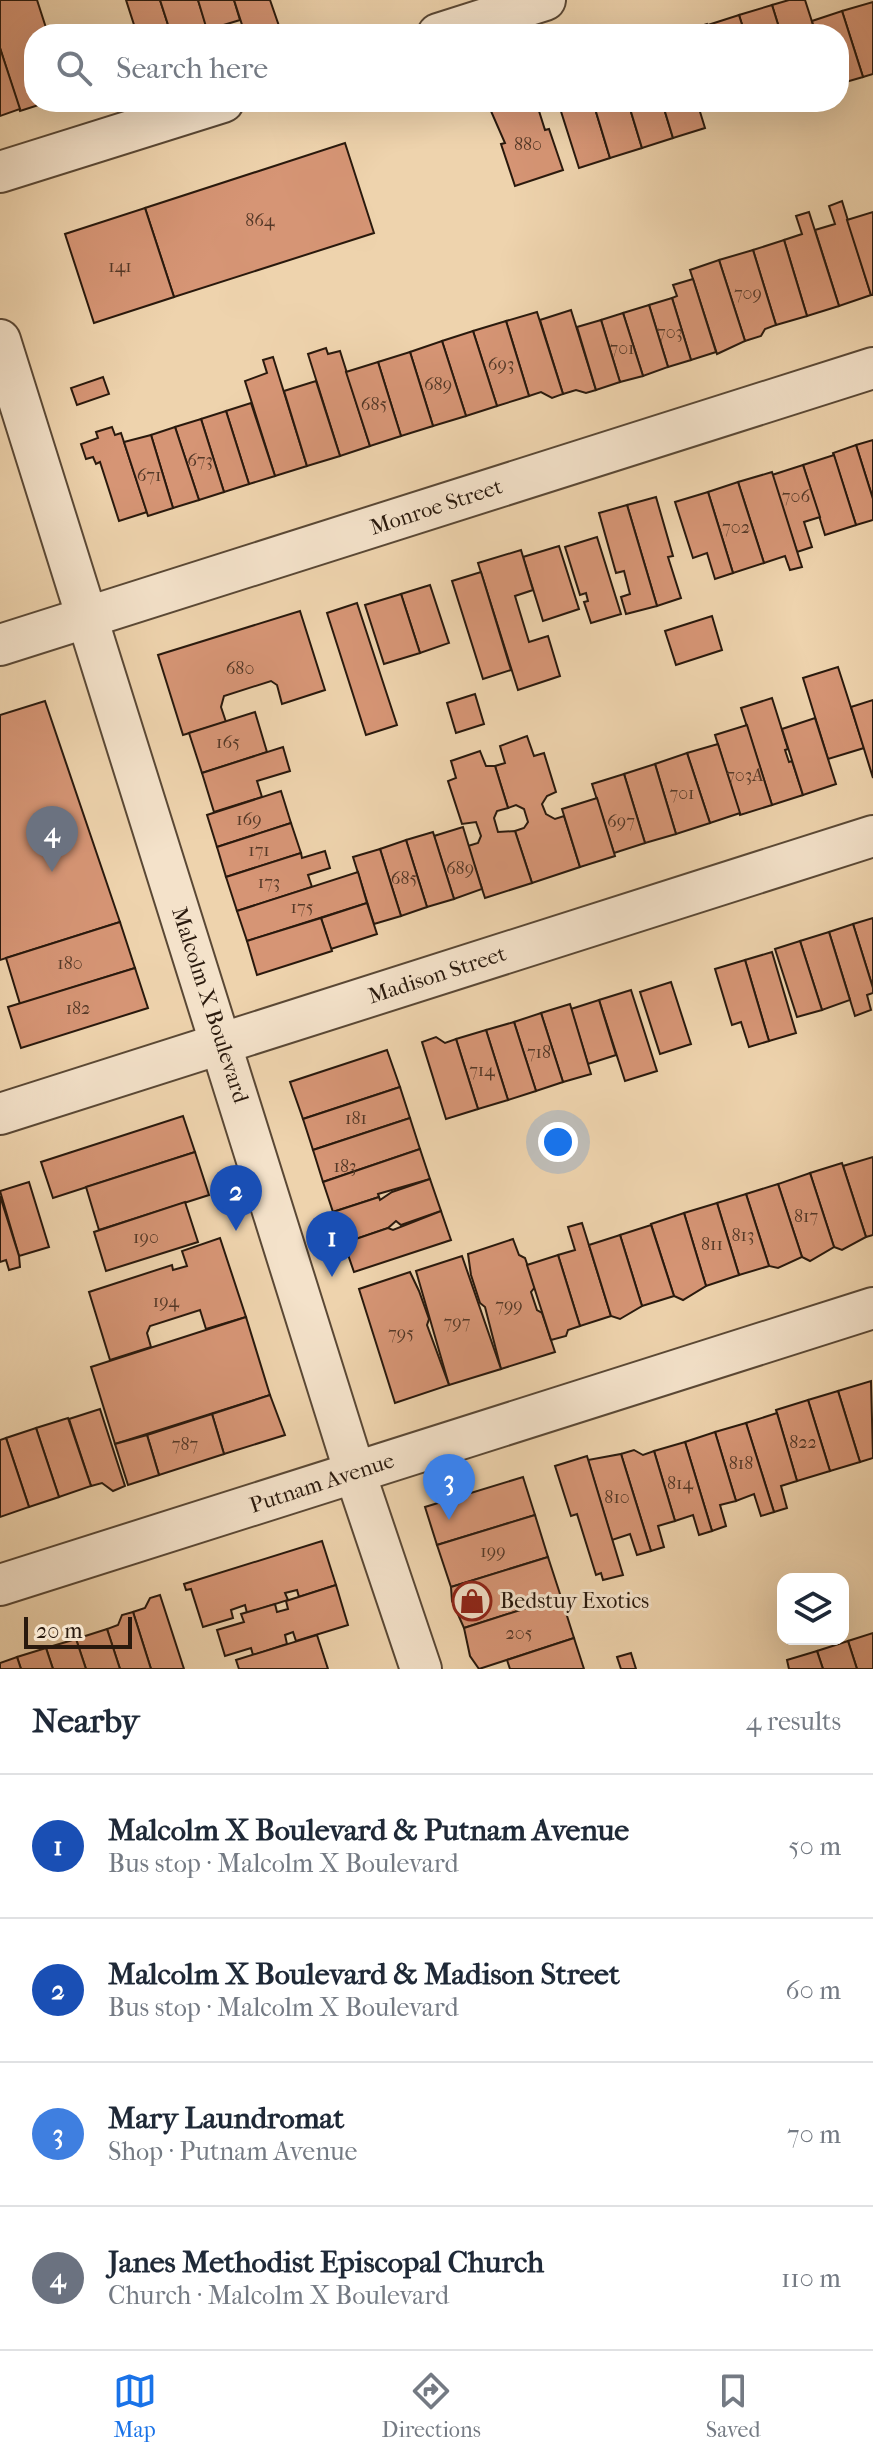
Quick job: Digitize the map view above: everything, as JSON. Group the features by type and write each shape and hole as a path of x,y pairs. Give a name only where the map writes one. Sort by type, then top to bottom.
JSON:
{"street":[{"path":"469,24 545,0"},
{"path":"0,172 191,112"},
{"name":"Malcolm X Boulevard","path":"0,340 223,1043 355,1473 421,1669"},
{"name":"Monroe Street","path":"0,645 873,368"},
{"name":"Madison Street","path":"0,1114 873,836"},
{"name":"Putnam Avenue","path":"0,1585 873,1308"}],"building":[{"path":"0,0 37,0 45,24 24,24 24,110 20,111 0,48"},
{"path":"126,0 160,0 168,24 134,24"},
{"path":"160,0 198,0 206,24 168,24"},
{"path":"198,0 234,0 240,20 227,24 205,24"},
{"path":"234,0 270,0 278,24 242,24"},
{"path":"805,0 813,24 778,24 772,5"},
{"path":"873,2 873,74 863,77 849,24 846,24 842,11"},
{"path":"772,5 778,24 742,24 739,15"},
{"path":"842,11 846,24 813,24 812,21"},
{"path":"739,15 742,24 711,24"},
{"path":"849,33 863,77 849,81"},
{"path":"0,48 20,109 0,116"},
{"path":"491,112 539,112 545,130 549,129 563,170 515,186 501,144 505,143"},
{"path":"561,112 596,112 610,158 579,168"},
{"path":"596,112 631,112 642,148 610,158"},
{"path":"631,112 665,112 673,138 642,148"},
{"path":"665,112 700,112 705,128 673,138"},
{"path":"345,143 374,233 174,297 145,208"},
{"path":"842,201 871,295 839,306 815,230 835,224 829,206"},
{"path":"145,208 174,297 94,323 65,234"},
{"path":"809,212 839,306 807,316 784,240 802,234 796,216"},
{"path":"873,212 873,295 871,295 847,220"},
{"path":"784,240 807,316 776,325 753,250"},
{"path":"753,250 776,325 765,329 761,336 745,341 719,260"},
{"path":"719,260 745,341 717,354 690,270"},
{"path":"693,279 716,352 691,360 672,298 677,296 673,285"},
{"path":"672,298 691,360 668,367 649,305"},
{"path":"649,305 668,367 643,376 623,313"},
{"path":"571,310 596,390 586,393 576,390 563,394 540,320"},
{"path":"537,312 563,394 552,398 541,392 529,396 506,321"},
{"path":"623,313 643,376 620,382 601,320"},
{"path":"601,320 620,382 596,390 577,327"},
{"path":"506,321 529,396 497,406 473,331"},
{"path":"473,331 497,406 466,416 442,341"},
{"path":"442,341 466,416 433,426 410,352"},
{"path":"326,348 328,354 340,351 370,446 340,456 308,354"},
{"path":"410,352 433,426 401,436 378,362"},
{"path":"273,357 307,466 275,476 245,381 267,373 263,360"},
{"path":"378,362 401,436 370,446 346,372"},
{"path":"103,377 109,394 77,405 71,388"},
{"path":"316,381 340,456 307,466 284,391"},
{"path":"251,403 275,476 249,484 226,411"},
{"path":"226,411 249,484 224,492 201,419"},
{"path":"201,419 224,492 199,500 175,427"},
{"path":"112,427 115,435 121,433 147,512 119,521 100,462 96,464 93,457 86,459 81,444 98,438 96,432"},
{"path":"175,427 199,500 173,508 151,435"},
{"path":"151,435 173,508 148,516 124,442"},
{"path":"873,440 873,499 856,445"},
{"path":"856,445 873,499 873,520 856,525 833,453"},
{"path":"834,455 856,525 825,535 803,465"},
{"path":"803,465 820,517 804,522 812,547 797,552 772,475"},
{"path":"772,472 802,567 790,570 785,556 764,563 738,482"},
{"path":"738,482 764,563 733,573 708,492"},
{"path":"708,492 733,573 715,579 707,553 693,558 675,502"},
{"path":"656,497 673,556 668,557 681,598 657,606 627,505"},
{"path":"627,505 657,606 626,614 621,597 630,594 624,571 616,573 599,513"},
{"path":"597,537 621,614 591,623 584,602 588,601 586,593 580,595 565,547"},
{"path":"559,546 579,609 543,621 523,557"},
{"path":"521,550 533,590 515,596 529,642 548,636 560,676 518,690 478,563"},
{"path":"481,572 511,670 483,679 452,581"},
{"path":"430,585 449,643 420,653 401,594"},
{"path":"401,594 420,653 384,664 365,605"},
{"path":"357,603 397,725 366,735 327,613"},
{"path":"300,611 325,690 282,704 277,685 271,681 224,696 221,707 226,722 183,735 158,655"},
{"path":"712,616 722,650 676,665 665,631"},
{"path":"838,667 864,748 828,759 803,678"},
{"path":"475,694 484,724 456,733 447,703"},
{"path":"772,698 788,749 785,750 789,762 792,761 803,795 772,805 741,708"},
{"path":"873,700 873,778 851,707"},
{"path":"45,701 120,922 0,960 0,715"},
{"path":"255,712 267,752 202,773 189,733"},
{"path":"815,718 836,784 803,795 782,729"},
{"path":"747,725 772,805 740,815 715,735"},
{"path":"527,736 534,756 544,753 556,792 547,796 542,804 546,814 555,819 564,816 580,867 532,883 515,831 524,828 528,822 524,809 516,805 508,808 495,766 505,763 500,746"},
{"path":"718,744 740,813 710,823 687,753"},
{"path":"283,747 290,771 257,781 262,797 214,812 202,773"},
{"path":"480,751 486,766 495,766 508,808 497,811 494,818 498,832 515,831 532,883 485,898 468,846 478,843 481,836 476,822 462,824 448,781 456,778 451,761"},
{"path":"687,753 710,823 676,834 655,764"},
{"path":"655,764 676,834 645,843 624,774"},
{"path":"624,774 645,843 614,853 592,784"},
{"path":"281,791 291,823 217,847 207,815"},
{"path":"597,798 615,856 580,867 562,809"},
{"path":"291,823 301,853 226,877 217,847"},
{"path":"463,827 482,889 454,899 434,836"},
{"path":"433,832 454,899 427,907 406,840"},
{"path":"406,840 427,907 401,916 380,849"},
{"path":"380,849 401,916 374,924 353,857"},
{"path":"325,851 330,868 308,875 312,887 237,911 226,877 301,853 302,858"},
{"path":"358,872 367,903 247,941 237,911"},
{"path":"367,903 377,934 331,949 321,918"},
{"path":"321,918 332,951 257,975 247,941"},
{"path":"873,918 873,988 853,924"},
{"path":"120,922 135,968 20,1004 6,958"},
{"path":"853,924 873,988 873,993 867,995 871,1010 855,1016 829,932"},
{"path":"829,932 850,1000 822,1010 800,941"},
{"path":"800,941 822,1010 797,1017 775,949"},
{"path":"772,952 796,1033 769,1041 745,960"},
{"path":"745,960 769,1041 749,1047 741,1022 732,1025 715,969"},
{"path":"135,968 148,1008 21,1048 8,1007"},
{"path":"671,982 691,1044 660,1054 640,992"},
{"path":"631,990 657,1071 625,1081 599,1000"},
{"path":"599,1000 616,1055 588,1064 571,1009"},
{"path":"570,1004 591,1074 563,1082 541,1013"},
{"path":"541,1013 563,1082 536,1091 514,1022"},
{"path":"514,1022 536,1091 508,1100 486,1030"},
{"path":"486,1030 508,1100 478,1109 456,1039"},
{"path":"436,1037 445,1043 456,1039 478,1109 446,1119 422,1042"},
{"path":"387,1050 400,1087 303,1119 290,1082"},
{"path":"400,1087 410,1118 313,1150 303,1119"},
{"path":"183,1116 195,1152 53,1198 41,1162"},
{"path":"410,1118 420,1149 323,1182 313,1150"},
{"path":"420,1149 430,1179 378,1194 379,1197 333,1212 323,1182"},
{"path":"195,1152 209,1195 99,1230 86,1187"},
{"path":"873,1157 873,1235 866,1237 843,1166"},
{"path":"842,1163 866,1237 842,1250 834,1247 810,1173"},
{"path":"810,1173 834,1247 810,1261 802,1257 778,1184"},
{"path":"430,1179 441,1211 401,1225 396,1221 388,1228 344,1243 333,1212 379,1197 380,1200 392,1192"},
{"path":"29,1182 49,1247 19,1256 0,1191"},
{"path":"778,1184 802,1257 778,1268 769,1266 746,1194"},
{"path":"746,1194 769,1266 739,1275 717,1203"},
{"path":"0,1196 19,1256 20,1267 9,1270 6,1260 0,1262"},
{"path":"185,1202 198,1242 106,1271 94,1232"},
{"path":"717,1203 739,1275 706,1286 684,1213"},
{"path":"441,1211 451,1240 354,1272 344,1243 388,1228 393,1230"},
{"path":"684,1213 706,1286 683,1300 674,1296 651,1224"},
{"path":"582,1223 611,1316 580,1326 558,1255 575,1250 568,1227"},
{"path":"651,1225 674,1296 642,1306 620,1235"},
{"path":"620,1235 642,1306 620,1319 611,1316 589,1245"},
{"path":"220,1238 246,1317 206,1329 200,1310 150,1326 147,1333 151,1347 110,1360 89,1292 172,1265 173,1270 187,1266 182,1251"},
{"path":"513,1239 519,1255 525,1258 535,1287 531,1292 537,1310 542,1313 555,1352 501,1369 485,1307 480,1303 471,1275 468,1254"},
{"path":"558,1255 580,1326 568,1330 566,1336 551,1340 527,1265"},
{"path":"462,1256 501,1369 449,1385 416,1271"},
{"path":"410,1272 429,1319 427,1325 449,1385 395,1403 359,1289"},
{"path":"246,1317 270,1395 115,1444 91,1367"},
{"path":"871,1381 873,1458 860,1462 838,1391"},
{"path":"838,1391 860,1462 830,1471 808,1400"},
{"path":"270,1395 285,1435 224,1454 212,1414"},
{"path":"808,1400 830,1471 797,1481 776,1410"},
{"path":"100,1409 125,1486 113,1491 102,1483 91,1486 69,1419"},
{"path":"777,1413 797,1481 781,1486 787,1508 774,1512 746,1423"},
{"path":"212,1414 224,1454 159,1475 147,1435"},
{"path":"68,1418 91,1486 59,1497 36,1428"},
{"path":"746,1423 774,1512 761,1516 754,1494 736,1501 715,1432"},
{"path":"36,1428 59,1497 29,1507 6,1438"},
{"path":"715,1432 736,1501 720,1505 726,1526 712,1531 685,1442"},
{"path":"147,1435 159,1475 128,1485 115,1444"},
{"path":"6,1438 29,1507 0,1517 0,1440"},
{"path":"685,1442 712,1531 699,1535 693,1515 675,1521 654,1451"},
{"path":"634,1450 643,1455 654,1451 675,1521 658,1526 664,1547 651,1551 621,1454"},
{"path":"621,1454 651,1551 637,1555 630,1534 612,1540 588,1460"},
{"path":"587,1456 623,1575 603,1580 601,1573 596,1575 577,1514 571,1516 555,1466"},
{"path":"523,1477 535,1515 437,1545 425,1507"},
{"path":"535,1515 548,1557 451,1587 437,1545"},
{"path":"322,1541 336,1585 299,1597 297,1590 285,1593 288,1600 247,1613 245,1605 231,1610 233,1618 203,1627 191,1589 186,1590 184,1584"},
{"path":"548,1557 561,1597 464,1628 452,1601 451,1587"},
{"path":"336,1585 348,1625 296,1641 293,1632 285,1635 287,1644 253,1655 251,1648 225,1656 217,1630 244,1622 241,1614 275,1604 277,1612 288,1609 286,1601"},
{"path":"160,1595 184,1669 151,1669 133,1612 145,1608 150,1598"},
{"path":"561,1597 574,1638 479,1669 470,1656 464,1628"},
{"path":"133,1612 151,1669 120,1669 107,1629 118,1625 122,1615"},
{"path":"107,1629 120,1669 86,1669 76,1639"},
{"path":"873,1633 873,1669 857,1669 849,1641"},
{"path":"317,1635 328,1669 239,1669 236,1660"},
{"path":"574,1638 584,1669 510,1669 507,1660"},
{"path":"76,1639 86,1669 53,1669 46,1648"},
{"path":"849,1644 857,1669 823,1669 817,1651"},
{"path":"46,1648 53,1669 21,1669 17,1657"},
{"path":"817,1651 823,1669 789,1669 787,1660"},
{"path":"631,1653 636,1669 621,1669 617,1657"},
{"path":"17,1657 21,1669 0,1669 0,1663"}],"place":[{"name":"Janes Methodist Episcopal Church","path":"52,872"},
{"name":"Malcolm X Boulevard & Madison Street","path":"236,1231"},
{"name":"Malcolm X Boulevard & Putnam Avenue","path":"332,1277"},
{"name":"Mary Laundromat","path":"449,1520"},
{"name":"Bedstuy Exotics","path":"472,1601"}]}
